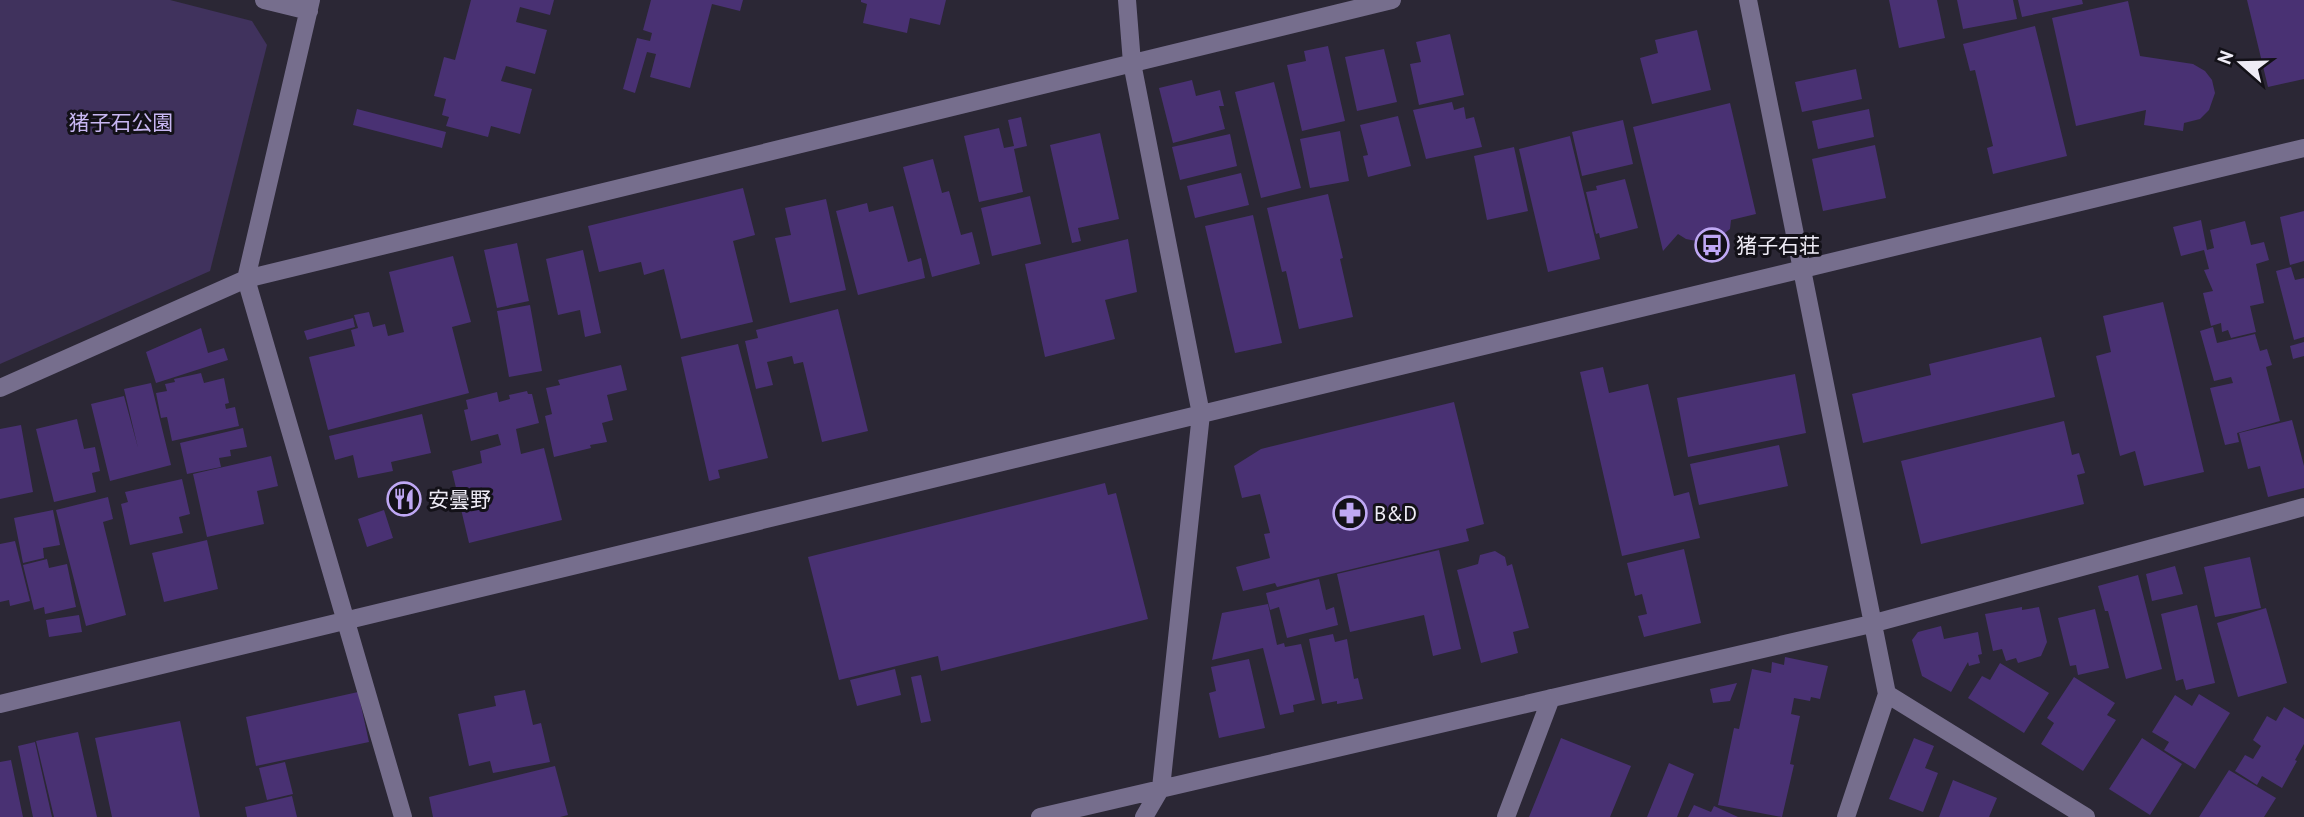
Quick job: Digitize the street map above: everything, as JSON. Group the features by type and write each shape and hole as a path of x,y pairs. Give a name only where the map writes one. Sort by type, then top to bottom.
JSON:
{"street":[{"path":"264,0 310,6 246,279 403,817"},
{"path":"1127,0 1132,62 1201,414 1161,788 1144,817"},
{"path":"0,388 246,279 1392,0"},
{"path":"1748,0 1887,694 1846,817"},
{"path":"0,704 2304,148"},
{"path":"1040,817 1871,624 2304,507"},
{"path":"1887,694 2086,817"},
{"path":"1506,817 1551,698"}],"green space":[{"name":"猪子石公園","path":"0,0 170,0 252,21 267,45 210,271 0,364"}],"building":[{"path":"471,0 554,0 550,15 520,7 516,22 547,30 535,74 506,66 501,81 532,89 520,134 491,126 488,137 446,126 449,117 442,115 446,99 434,96 444,57 455,60"},
{"path":"651,0 743,0 740,11 712,4 690,88 650,77 656,54 647,52 635,93 623,89 637,38 650,41 652,33 643,30"},
{"path":"861,0 946,0 940,25 910,18 907,33 863,23 867,4"},
{"path":"1889,0 1937,0 1945,38 1899,48"},
{"path":"1957,0 2013,0 2017,19 1963,29"},
{"path":"2018,0 2082,0 2083,4 2022,17"},
{"path":"2247,0 2304,0 2304,79 2268,87"},
{"path":"2128,1 2140,56 2193,64 2205,71 2212,80 2215,93 2209,110 2200,119 2184,123 2183,131 2144,125 2146,110 2076,126 2052,18"},
{"path":"2035,26 2067,156 1993,174 1987,148 1993,146 1975,70 1970,71 1963,44"},
{"path":"1697,30 1711,90 1652,104 1640,58 1658,53 1655,40"},
{"path":"1450,34 1464,95 1419,105 1410,64 1421,62 1416,42"},
{"path":"1328,46 1345,121 1302,131 1287,65 1306,61 1304,51"},
{"path":"1384,49 1397,102 1357,111 1345,57"},
{"path":"1856,69 1862,99 1802,112 1795,82"},
{"path":"1192,80 1196,96 1220,90 1224,106 1219,106 1225,129 1173,143 1159,88"},
{"path":"1274,82 1301,188 1261,198 1235,92"},
{"path":"1452,102 1454,110 1464,107 1466,119 1474,117 1482,147 1426,159 1413,110"},
{"path":"1730,103 1756,214 1731,220 1730,229 1722,235 1696,241 1678,234 1663,251 1633,127"},
{"path":"357,109 446,132 442,148 353,125"},
{"path":"1869,109 1874,137 1818,149 1812,121"},
{"path":"1398,116 1411,166 1368,177 1363,156 1368,155 1360,125"},
{"path":"1021,117 1027,146 1014,149 1023,192 979,202 964,136 999,128 1004,148 1014,146 1008,120"},
{"path":"1623,120 1633,164 1582,176 1572,132"},
{"path":"1340,131 1349,181 1310,188 1300,139"},
{"path":"1100,133 1119,219 1078,228 1081,241 1072,243 1050,145"},
{"path":"1230,134 1237,166 1180,180 1172,147"},
{"path":"1570,136 1600,259 1548,272 1519,149"},
{"path":"1875,145 1886,198 1823,211 1812,159"},
{"path":"1514,147 1528,211 1487,220 1474,156"},
{"path":"933,159 942,193 949,191 961,235 972,232 980,264 932,277 903,167"},
{"path":"1241,173 1249,205 1195,218 1187,186"},
{"path":"1625,179 1638,228 1600,238 1599,233 1596,234 1586,192 1597,190 1596,186"},
{"path":"743,188 755,235 733,241 753,322 681,339 664,269 644,275 641,262 599,272 588,226"},
{"path":"1328,194 1353,317 1299,329 1286,271 1282,272 1267,208"},
{"path":"1030,196 1041,244 992,256 981,208"},
{"path":"826,199 846,290 790,303 775,238 791,235 785,208"},
{"path":"867,203 869,212 893,206 908,262 921,258 925,278 858,295 836,211"},
{"path":"2304,211 2304,261 2290,265 2280,217"},
{"path":"1253,215 1282,343 1235,353 1205,226"},
{"path":"2201,220 2207,250 2214,248 2210,230 2245,221 2251,245 2264,242 2269,260 2256,264 2264,303 2250,306 2256,332 2231,338 2228,330 2222,332 2221,323 2211,326 2203,293 2213,291 2204,270 2209,269 2204,250 2181,256 2173,227"},
{"path":"1128,239 1137,292 1105,300 1115,339 1045,357 1025,264"},
{"path":"517,243 529,301 497,308 484,250"},
{"path":"583,250 601,333 585,337 580,310 558,315 546,259"},
{"path":"453,256 471,322 452,327 469,393 328,430 309,357 355,346 351,330 358,328 354,315 369,312 373,327 385,324 388,336 404,332 389,272"},
{"path":"2291,267 2295,280 2304,278 2304,337 2294,340 2276,271"},
{"path":"2163,302 2204,472 2144,486 2135,451 2120,456 2096,356 2111,352 2103,316"},
{"path":"530,305 542,371 509,377 497,311"},
{"path":"838,309 868,431 822,442 803,362 794,364 792,356 767,362 773,385 756,389 745,341 758,338 756,330"},
{"path":"353,318 355,327 307,340 304,331"},
{"path":"2213,327 2217,343 2255,334 2260,351 2267,349 2272,365 2266,367 2280,421 2237,433 2239,442 2225,445 2210,388 2233,383 2231,377 2214,381 2200,331"},
{"path":"201,328 208,353 224,348 228,360 156,383 146,352"},
{"path":"2041,337 2055,397 1863,443 1852,394 1931,375 1929,364"},
{"path":"2304,342 2304,356 2293,359 2290,346"},
{"path":"738,344 768,458 718,470 720,478 709,481 681,357"},
{"path":"621,365 627,390 607,395 613,420 602,423 607,442 554,457 545,416 552,414 546,388 560,385 558,380"},
{"path":"1603,367 1609,393 1648,384 1674,496 1689,492 1700,538 1622,556 1580,372"},
{"path":"201,373 204,383 224,378 229,403 225,404 226,409 235,407 239,426 172,441 167,417 161,418 156,393 167,391 165,384 175,382 174,379"},
{"path":"1795,374 1806,433 1688,457 1677,398"},
{"path":"151,383 171,465 110,481 91,404 124,396 138,448 124,389"},
{"path":"527,391 532,394 539,423 516,429 521,454 544,448 562,520 469,543 452,471 482,463 480,451 501,445 498,434 471,441 464,410 468,409 466,400 497,392 499,402 510,399 509,395"},
{"path":"1454,402 1484,524 1466,529 1469,541 1277,587 1275,583 1243,591 1236,567 1270,558 1264,534 1270,533 1260,494 1242,498 1234,466 1261,449"},
{"path":"422,414 431,453 391,462 393,471 358,478 353,455 335,460 329,436"},
{"path":"77,419 84,449 95,447 100,471 92,473 96,492 54,502 36,429"},
{"path":"2292,420 2304,466 2304,488 2268,497 2260,466 2248,469 2239,433"},
{"path":"2064,421 2072,455 2079,453 2085,473 2077,475 2084,504 1921,544 1901,461"},
{"path":"21,425 33,492 0,499 0,429"},
{"path":"243,428 247,447 230,450 231,456 219,458 221,467 187,474 180,443"},
{"path":"1779,445 1788,486 1699,505 1690,464"},
{"path":"271,456 278,486 257,491 264,524 207,537 193,474"},
{"path":"182,479 190,514 179,517 183,533 130,545 121,504 128,502 125,492"},
{"path":"1105,483 1108,495 1116,493 1148,619 941,671 938,656 839,680 808,557"},
{"path":"108,497 113,519 103,522 126,615 86,626 56,510"},
{"path":"53,510 60,545 43,548 44,558 23,563 14,518"},
{"path":"384,510 393,538 367,547 358,519"},
{"path":"207,540 218,589 164,602 152,553"},
{"path":"15,541 30,601 10,606 9,600 0,602 0,544"},
{"path":"1684,549 1701,623 1644,637 1638,616 1647,614 1642,594 1635,596 1627,563"},
{"path":"1439,550 1461,649 1433,656 1424,615 1350,632 1337,574"},
{"path":"1495,551 1505,557 1507,566 1512,564 1529,628 1513,632 1518,653 1481,663 1457,570 1478,564 1480,555"},
{"path":"2250,557 2261,608 2215,617 2204,567"},
{"path":"47,559 49,568 67,564 76,607 45,614 44,607 34,610 23,565"},
{"path":"2175,566 2183,594 2152,601 2146,574"},
{"path":"2138,575 2162,669 2126,679 2108,611 2105,611 2098,586"},
{"path":"1319,579 1326,610 1334,607 1338,625 1287,638 1279,607 1270,610 1266,593"},
{"path":"1268,604 1277,645 1284,643 1285,647 1301,644 1315,700 1293,705 1294,712 1280,715 1263,648 1212,660 1222,613"},
{"path":"2197,605 2215,683 2186,690 2183,679 2176,681 2161,614"},
{"path":"2022,607 2022,610 2039,607 2047,642 2041,656 2018,663 2016,658 2006,661 2002,649 1993,651 1985,614"},
{"path":"2266,608 2287,683 2238,697 2217,623"},
{"path":"2095,609 2109,668 2078,675 2076,665 2070,666 2058,618"},
{"path":"79,615 82,632 49,637 46,620"},
{"path":"1941,626 1944,639 1978,632 1982,654 1978,655 1980,663 1969,666 1968,662 1951,692 1922,676 1912,640 1918,632"},
{"path":"1333,634 1335,642 1347,639 1354,679 1358,678 1363,699 1322,704 1309,639"},
{"path":"1785,657 1828,666 1820,699 1811,697 1810,701 1794,698 1791,714 1800,716 1790,764 1794,765 1782,817 1718,805 1734,728 1739,729 1752,669 1771,673 1772,662 1784,665"},
{"path":"1249,659 1265,728 1219,738 1209,693 1216,691 1211,667"},
{"path":"2000,663 2049,693 2024,733 1968,698 1982,676 1990,680"},
{"path":"895,669 901,695 857,706 850,680"},
{"path":"921,675 931,721 921,723 911,677"},
{"path":"2074,677 2115,703 2107,715 2116,720 2083,771 2041,744 2054,723 2047,718"},
{"path":"1737,683 1730,701 1713,703 1710,689"},
{"path":"525,690 533,725 541,723 550,762 493,773 490,761 469,766 458,714 496,706 494,696"},
{"path":"358,692 369,742 256,766 246,717"},
{"path":"2199,694 2230,713 2195,769 2164,750 2169,742 2152,732 2175,695 2192,706"},
{"path":"2284,707 2304,719 2304,744 2282,788 2262,776 2257,785 2235,771 2245,755 2253,759 2261,746 2253,740 2267,716 2276,721"},
{"path":"180,721 200,817 112,817 95,738"},
{"path":"78,732 97,817 54,817 36,741"},
{"path":"1561,738 1631,766 1610,817 1529,817"},
{"path":"1914,738 1934,746 1925,768 1938,773 1923,812 1889,799"},
{"path":"2142,738 2182,764 2150,815 2109,789"},
{"path":"35,742 52,817 33,817 18,746"},
{"path":"11,760 23,817 0,817 0,762"},
{"path":"285,762 293,794 267,800 259,768"},
{"path":"1669,763 1694,774 1677,817 1647,817"},
{"path":"555,766 568,815 433,817 429,797"},
{"path":"2229,770 2276,798 2264,817 2199,817"},
{"path":"1953,780 1997,798 1989,817 1939,817"},
{"path":"292,796 297,817 247,817 245,807"},
{"path":"1694,805 1711,812 1714,806 1738,817 1688,817"}],"place":[{"name":"猪子石荘","path":"1712,245"},
{"name":"安曇野","path":"404,499"},
{"name":"B&D","path":"1350,513"}]}
